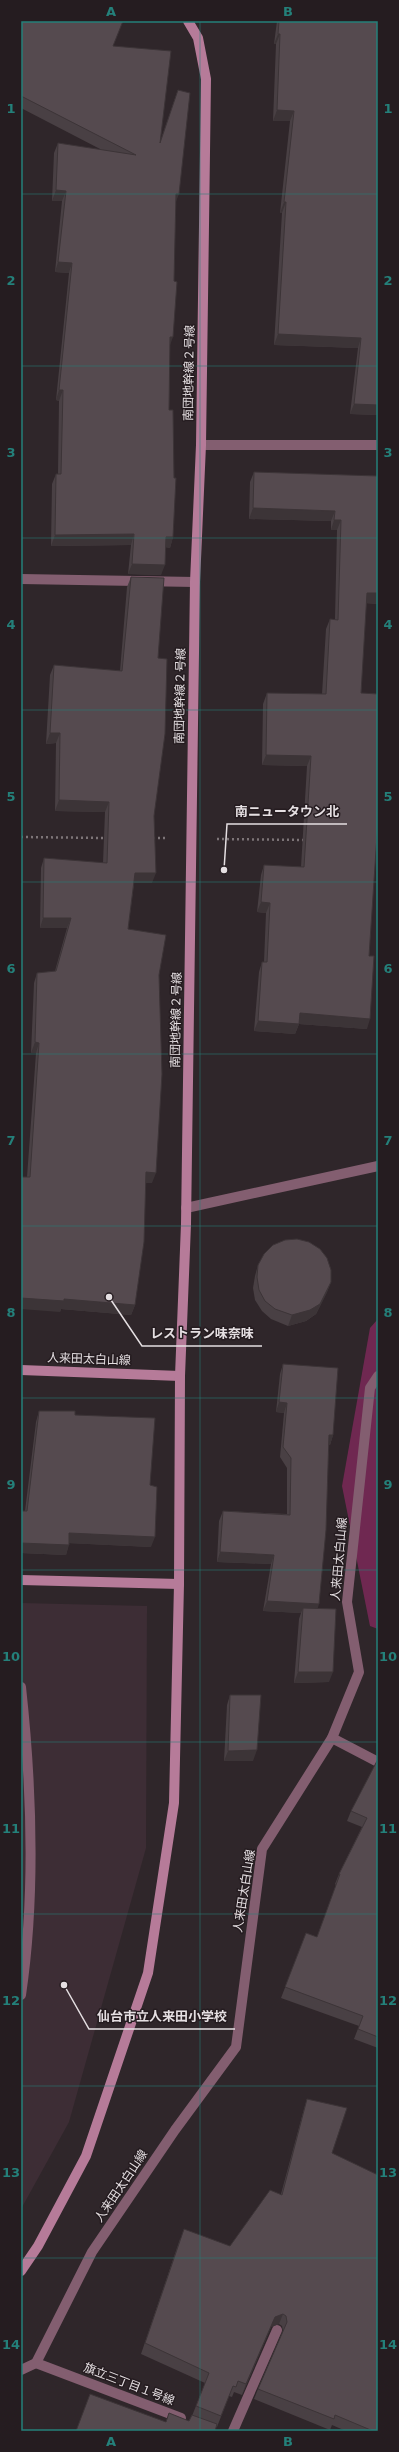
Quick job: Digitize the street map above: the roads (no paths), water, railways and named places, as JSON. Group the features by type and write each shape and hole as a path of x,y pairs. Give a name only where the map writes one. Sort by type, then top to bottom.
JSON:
{"street":[{"name":"南団地幹線２号線","path":"21,2271 38,2246 86,2156 148,1973 174,1803 179,1584 180,1376 186,1208 195,582 201,445 206,79 198,38 188,21"},
{"path":"201,445 378,445"},
{"path":"21,579 195,582"},
{"path":"186,1208 378,1166"},
{"name":"人来田太白山線","path":"21,1370 180,1376"},
{"name":"人来田太白山線","path":"36,2363 92,2252 176,2130 236,2047 262,1849 332,1738 359,1672 347,1602 370,1388 378,1376"},
{"path":"21,1580 179,1584"},
{"path":"21,1687 29,1764 31,1898 21,1996"},
{"path":"332,1738 378,1762"},
{"path":"233,2431 277,2330"},
{"path":"21,2370 36,2363"},
{"name":"旗立三丁目１号線","path":"36,2363 190,2422"}],"place":[{"name":"南ニュータウン北","path":"224,870"},
{"name":"レストラン味奈味","path":"109,1297"},
{"name":"仙台市立人来田小学校","path":"64,1985"}]}
